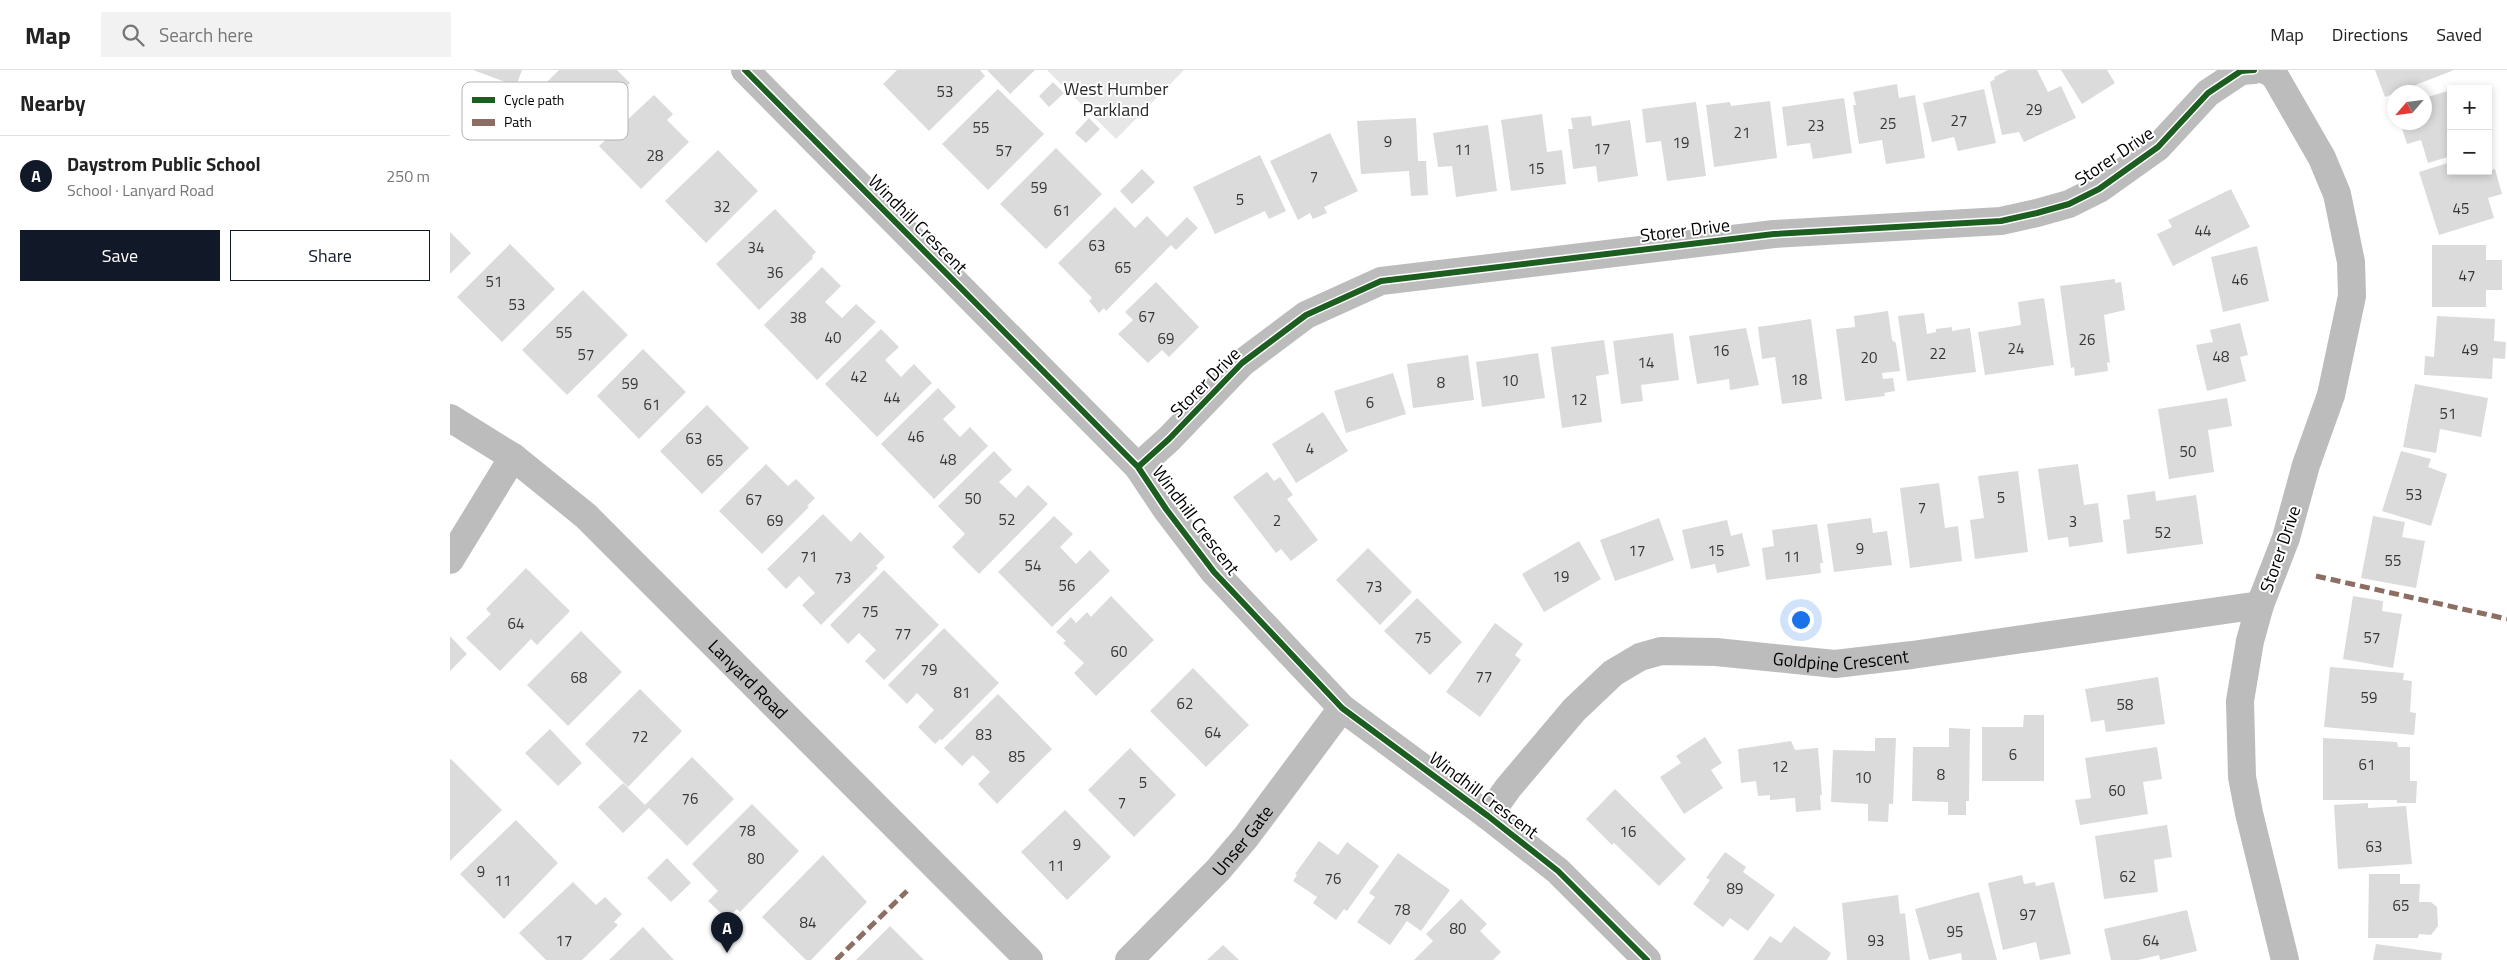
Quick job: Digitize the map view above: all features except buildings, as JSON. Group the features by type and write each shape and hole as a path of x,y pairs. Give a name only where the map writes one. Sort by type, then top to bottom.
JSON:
{"street":[{"name":"Windhill Crescent","path":"745,70 1138,467 1214,572 1342,708 1488,816 1558,871 1648,960"},
{"name":"Storer Drive","path":"1138,467 1170,439 1242,363 1306,315 1381,281 1774,234 2001,221 2038,213 2069,204 2099,189 2158,147 2208,93 2242,71 2254,70"},
{"name":"Storer Drive","path":"2265,70 2273,74 2287,96 2304,130 2322,158 2337,194 2351,262 2352,296 2340,364 2306,465 2286,538 2260,605 2250,641 2240,701 2242,777 2255,840 2285,960"},
{"name":"Lanyard Road","path":"450,418 513,457 586,516 1029,960"},
{"path":"450,560 513,457"},
{"name":"Goldpine Crescent","path":"1488,816 1517,777 1574,710 1613,673 1640,657 1661,651 1716,652 1835,664 1912,655 2260,605"},
{"name":"Unser Gate","path":"1129,960 1218,870 1246,837 1342,708"}],"green space":[{"name":"West Humber Parkland","path":"1047,70 1184,70 1116,139"}],"marked path":[{"path":"2316,576 2507,619"},
{"path":"836,960 907,891"}],"cycle path":[{"path":"745,70 1138,467 1166,509 1214,572 1342,708 1488,816 1558,871 1647,960"},
{"path":"1138,467 1169,439 1242,363 1306,315 1381,281 1774,234 2001,221 2037,213 2069,204 2099,189 2158,147 2208,93 2241,71 2254,70"}],"place":[{"name":"Daystrom Public School","path":"727,953"}]}
